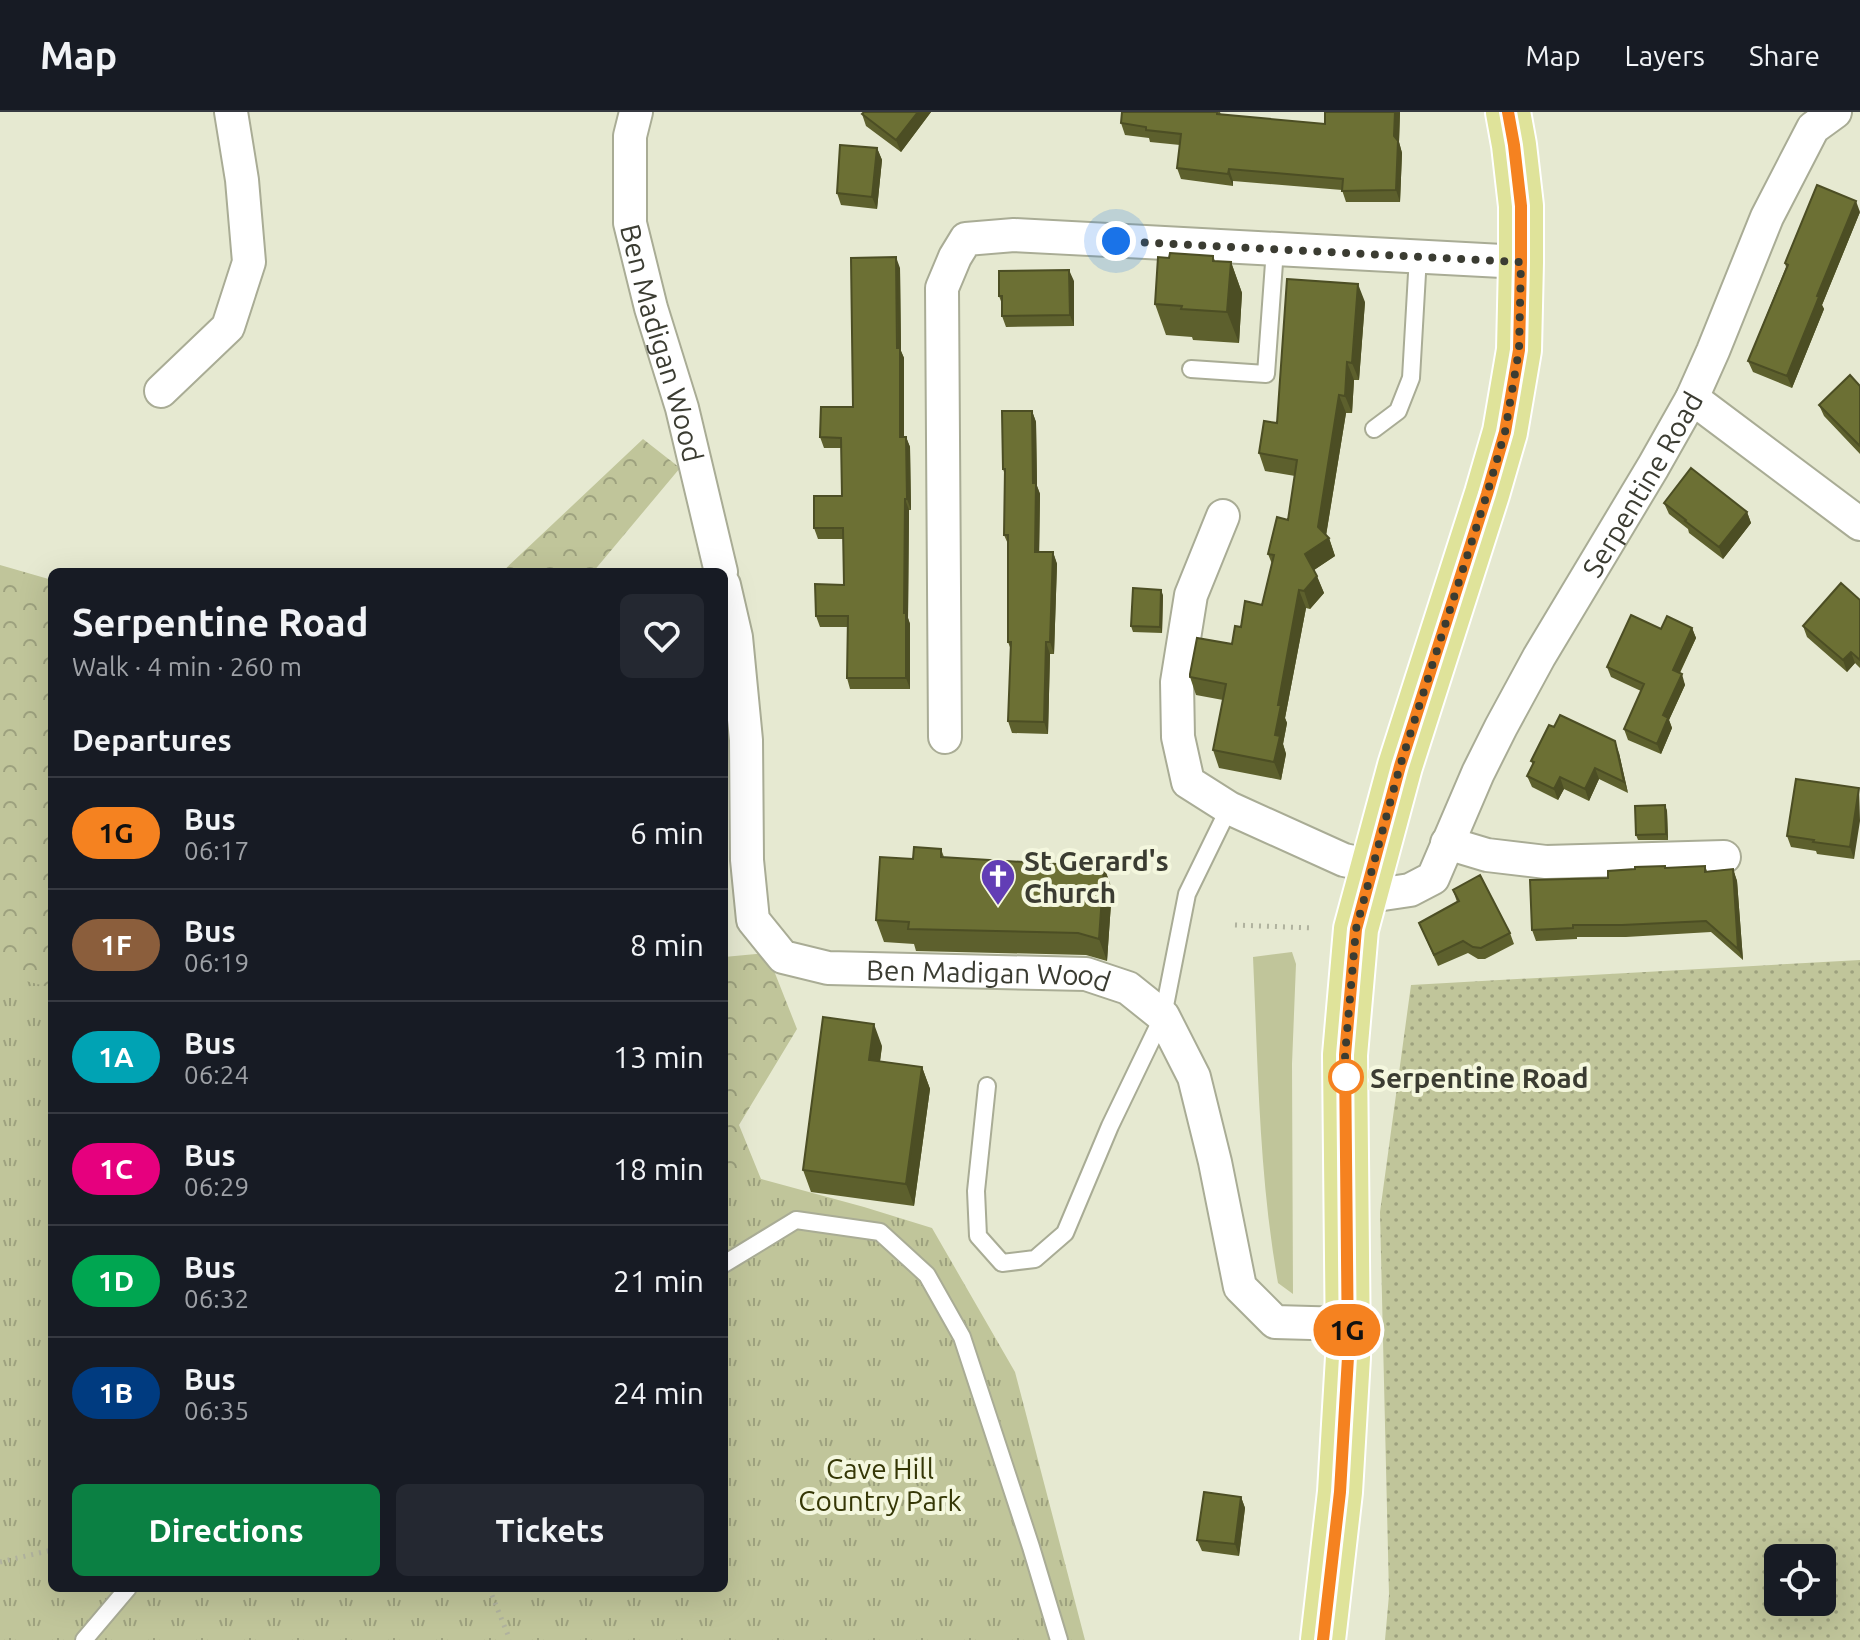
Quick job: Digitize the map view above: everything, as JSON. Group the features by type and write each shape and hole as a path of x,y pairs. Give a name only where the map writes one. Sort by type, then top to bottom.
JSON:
{"main road":[{"path":"1323,1640 1340,1492 1348,1357 1345,1055 1356,929 1400,766 1505,432 1519,350 1521,262 1521,206 1508,112"}],"street":[{"path":"161,391 228,327 249,262 242,180 231,112"},
{"name":"Ben Madigan Wood","path":"636,112 630,136 630,223 651,308 682,408 720,568"},
{"name":"Serpentine Road","path":"1368,881 1410,890 1433,878 1478,773 1524,685 1692,398 1767,217 1813,128 1835,112"},
{"path":"945,737 942,288 966,239 1014,235 1521,262"},
{"path":"1692,398 1860,524"},
{"path":"1223,516 1191,595 1177,682 1178,737 1188,782 1229,808 1344,860 1368,881"},
{"name":"Ben Madigan Wood","path":"728,602 736,637 746,740 747,860 753,920 783,957 828,968 1086,974 1128,988 1163,1016 1194,1077 1240,1287 1275,1322 1347,1324"},
{"path":"1447,843 1487,855 1546,862 1724,857"}],"lane":[{"path":"1191,369 1266,374 1275,249"},
{"path":"1374,429 1398,411 1411,378 1418,256"},
{"path":"987,1086 976,1191 978,1236 1002,1263 1035,1259 1065,1233 1110,1126 1163,1016 1187,894 1229,808"},
{"path":"728,1262 796,1220 880,1232 927,1275 962,1337 1059,1640"},
{"path":"84,1640 125,1592"}],"path":[{"path":"1235,925 1313,928"},
{"path":"0,1562 48,1551"},
{"path":"491,1592 510,1640"}],"green space":[{"path":"643,439 680,468 596,568 506,568"},
{"path":"0,565 48,579 48,1592 696,1592 0,1640"},
{"path":"1292,952 1296,964 1292,1064 1293,1294 1278,1283 1267,1202 1253,957"},
{"path":"767,953 797,1029 739,1125 802,1280 913,1577 728,1590 728,957"},
{"path":"1860,960 1860,1640 1385,1640 1389,1595 1380,1212 1411,985"},
{"name":"Cave Hill Country Park","path":"0,974 48,987 48,1592 728,1592 728,1170 932,1228 1015,1372 1085,1640 0,1640"}],"building":[{"path":"918,112 896,140 862,114"},
{"path":"1122,112 1217,112 1325,124 1325,112 1395,112 1394,136 1398,141 1396,190 1342,191 1343,179 1229,169 1228,174 1177,168 1181,134 1121,123"},
{"path":"840,145 877,148 872,197 837,193"},
{"path":"1817,185 1856,201 1787,376 1748,361"},
{"path":"1170,253 1213,256 1213,261 1231,262 1227,312 1155,304 1158,257 1169,258"},
{"path":"896,257 900,437 906,437 906,678 847,678 848,616 816,616 815,584 844,585 843,528 814,528 814,496 842,496 841,438 820,437 821,407 853,407 851,258"},
{"path":"1069,270 1070,315 1002,316 999,271"},
{"path":"1287,279 1358,284 1352,363 1347,362 1345,396 1339,395 1318,527 1329,538 1305,554 1317,576 1304,591 1299,590 1278,705 1281,705 1275,735 1280,736 1274,762 1213,750 1226,684 1190,677 1190,674 1197,638 1232,644 1235,626 1241,627 1245,601 1262,605 1274,555 1268,554 1277,517 1288,520 1297,460 1259,453 1264,421 1277,423"},
{"path":"1850,375 1860,386 1860,446 1819,405"},
{"path":"1002,411 1032,411 1033,483 1036,483 1035,552 1053,552 1044,722 1008,721 1011,642 1008,642 1008,535 1004,535"},
{"path":"1691,468 1747,512 1719,547 1664,503"},
{"path":"1841,583 1860,600 1860,660 1851,652 1843,660 1803,626"},
{"path":"1133,588 1161,590 1160,627 1131,626"},
{"path":"1631,615 1661,629 1667,616 1692,628 1673,670 1682,674 1663,715 1668,718 1657,744 1624,729 1644,684 1607,667"},
{"path":"1560,715 1615,741 1624,782 1595,768 1585,789 1560,777 1554,789 1527,776 1549,725 1554,727"},
{"path":"1796,779 1859,788 1850,847 1787,836"},
{"path":"1665,805 1666,834 1636,835 1635,806"},
{"name":"St Gerard's Church","path":"914,847 941,849 941,857 1104,867 1099,939 1078,933 908,929 909,922 876,920 880,857 913,859"},
{"path":"1705,866 1705,872 1733,869 1738,949 1706,921 1573,925 1573,928 1532,930 1530,880 1608,878 1608,871"},
{"path":"1480,875 1510,933 1481,948 1463,941 1434,955 1419,923 1459,901 1453,890"},
{"path":"823,1017 874,1024 869,1060 922,1067 906,1184 803,1170"},
{"path":"1204,1492 1241,1497 1235,1544 1197,1540"}],"bus line":[{"name":"1G","path":"1323,1640 1340,1492 1348,1357 1345,1055 1356,929 1400,766 1505,432 1519,350 1521,262 1521,206 1508,112"}],"place":[{"name":"St Gerard's Church","path":"998,907"},
{"name":"Serpentine Road","path":"1346,1077"}],"route":[{"path":"1116,241 1521,262 1519,350 1505,432 1400,766 1356,929 1345,1055 1346,1083 1346,1077"}]}
